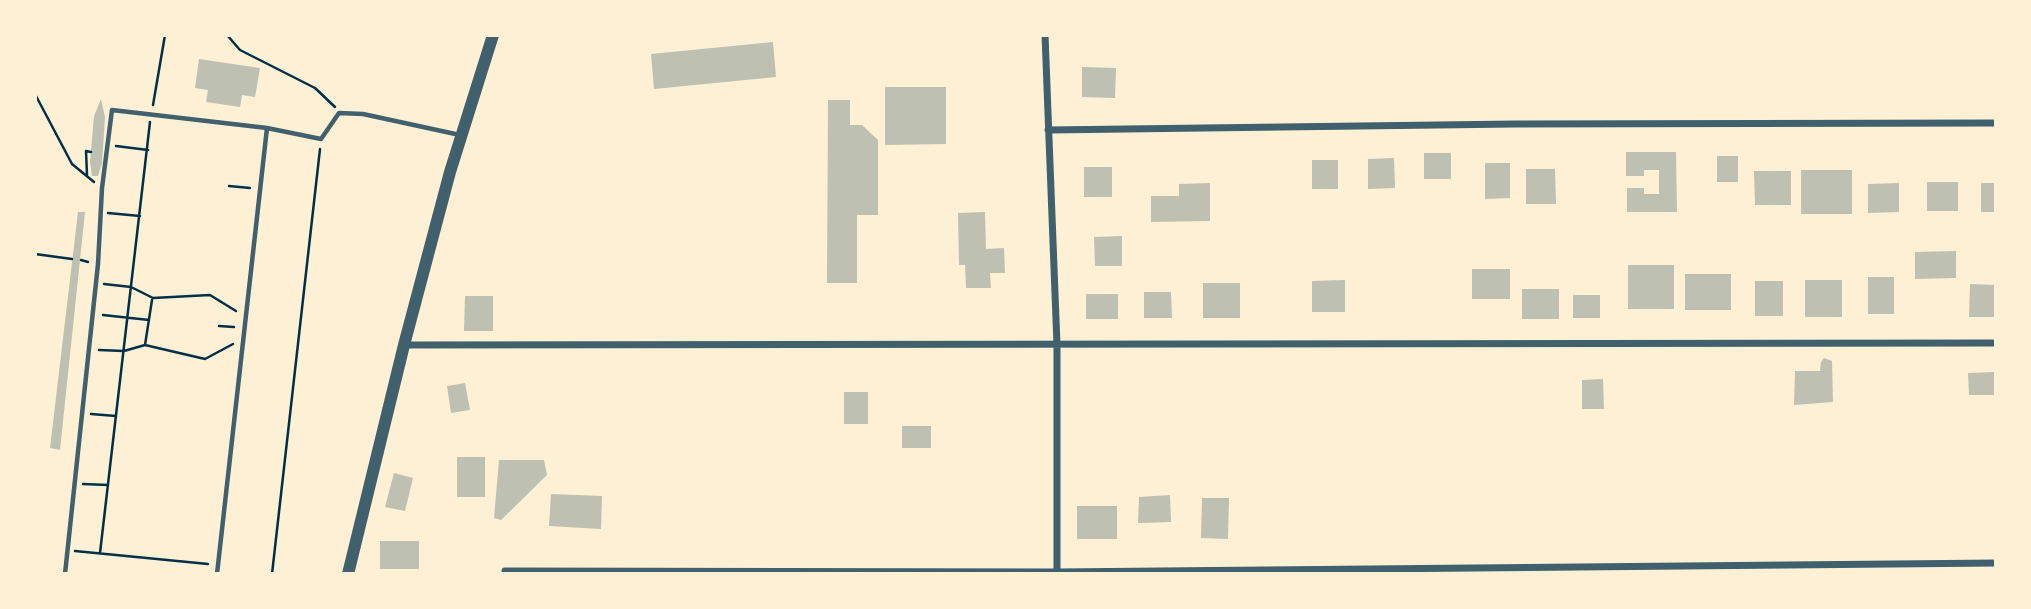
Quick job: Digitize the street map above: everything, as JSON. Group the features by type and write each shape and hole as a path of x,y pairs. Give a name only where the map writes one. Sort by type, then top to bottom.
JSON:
{"street":[{"path":"348,574 450,172 493,35"},
{"path":"1045,35 1056,345 1057,573"},
{"path":"1048,130 1515,124 1996,123"},
{"path":"404,345 1996,343"},
{"path":"505,571 1057,573 1996,563"}],"lane":[{"path":"65,574 96,283 102,188 113,110 267,128 321,139 339,113 363,114 461,136"},
{"path":"217,574 267,128"}],"path":[{"path":"100,553 151,114 164,35"},
{"path":"227,35 240,50 315,88 333,103 339,113"},
{"path":"35,94 72,164 102,188"},
{"path":"272,574 321,139"},
{"path":"108,145 148,150"},
{"path":"87,176 86,152 91,152"},
{"path":"229,186 260,188"},
{"path":"101,212 140,216"},
{"path":"35,254 72,259"},
{"path":"96,283 131,287 153,298 210,295 245,317"},
{"path":"145,345 153,298"},
{"path":"93,314 149,320"},
{"path":"219,326 244,328"},
{"path":"89,350 124,351 145,345 205,359 243,339"},
{"path":"82,414 116,416"},
{"path":"75,484 108,485"},
{"path":"68,550 218,565"}],"building":[{"path":"773,42 776,77 654,89 651,54"},
{"path":"199,59 260,68 255,97 242,95 240,107 206,102 208,90 195,88"},
{"path":"1082,67 1116,68 1115,98 1082,97"},
{"path":"885,87 946,87 946,144 885,145"},
{"path":"101,99 105,117 102,163 98,176 92,176 90,162 94,116"},
{"path":"828,100 850,100 850,125 862,125 878,140 878,215 857,215 857,283 827,283"},
{"path":"1626,152 1676,152 1677,212 1627,212 1627,188 1644,188 1644,194 1659,194 1659,170 1644,170 1644,176 1626,176"},
{"path":"1424,153 1451,153 1451,179 1424,179"},
{"path":"1717,156 1738,156 1738,182 1717,182"},
{"path":"1394,158 1395,188 1368,189 1368,159"},
{"path":"1312,160 1338,160 1338,189 1312,189"},
{"path":"1485,163 1510,163 1510,198 1485,199"},
{"path":"1084,167 1112,167 1112,197 1084,197"},
{"path":"1526,169 1555,169 1556,204 1526,204"},
{"path":"1801,170 1852,170 1852,214 1801,214"},
{"path":"1754,171 1791,171 1791,205 1755,205"},
{"path":"1927,182 1958,182 1958,211 1927,211"},
{"path":"1210,183 1210,221 1151,222 1151,196 1179,196 1179,184"},
{"path":"1899,183 1899,212 1868,213 1868,184"},
{"path":"1981,183 1996,183 1996,212 1981,212"},
{"path":"78,212 85,212 60,450 50,448"},
{"path":"985,212 986,249 1004,248 1005,273 990,273 991,288 966,288 965,265 959,265 958,213"},
{"path":"1122,236 1122,266 1095,266 1094,237"},
{"path":"1956,251 1956,278 1915,279 1915,252"},
{"path":"1628,265 1674,265 1674,309 1628,309"},
{"path":"1472,269 1510,269 1510,299 1472,299"},
{"path":"1685,274 1731,274 1731,310 1685,310"},
{"path":"1868,277 1894,277 1894,314 1868,314"},
{"path":"1345,280 1345,312 1312,312 1312,281"},
{"path":"1805,280 1842,280 1842,317 1805,317"},
{"path":"1755,281 1783,281 1783,316 1755,316"},
{"path":"1203,283 1240,283 1240,318 1203,318"},
{"path":"1970,284 1996,285 1996,317 1969,317"},
{"path":"1522,289 1559,289 1559,319 1522,319"},
{"path":"1144,292 1171,292 1172,318 1144,318"},
{"path":"1086,294 1118,294 1118,319 1086,319"},
{"path":"1573,295 1600,295 1600,318 1573,318"},
{"path":"465,296 493,296 493,331 464,331"},
{"path":"1824,358 1832,361 1833,402 1794,405 1795,371 1820,371"},
{"path":"1994,372 1994,395 1969,395 1968,373"},
{"path":"1603,379 1604,409 1582,409 1582,380"},
{"path":"465,383 470,410 451,413 447,386"},
{"path":"844,392 868,392 868,424 844,424"},
{"path":"902,426 931,426 931,448 902,448"},
{"path":"457,457 485,457 485,497 457,497"},
{"path":"499,460 544,460 547,475 501,520 494,518"},
{"path":"394,473 413,478 405,511 385,507"},
{"path":"551,494 602,496 601,529 549,526"},
{"path":"1170,495 1171,522 1138,523 1139,497"},
{"path":"1202,498 1229,498 1228,539 1201,538"},
{"path":"1077,506 1117,506 1117,539 1077,539"},
{"path":"380,541 419,541 419,569 380,569"}]}
